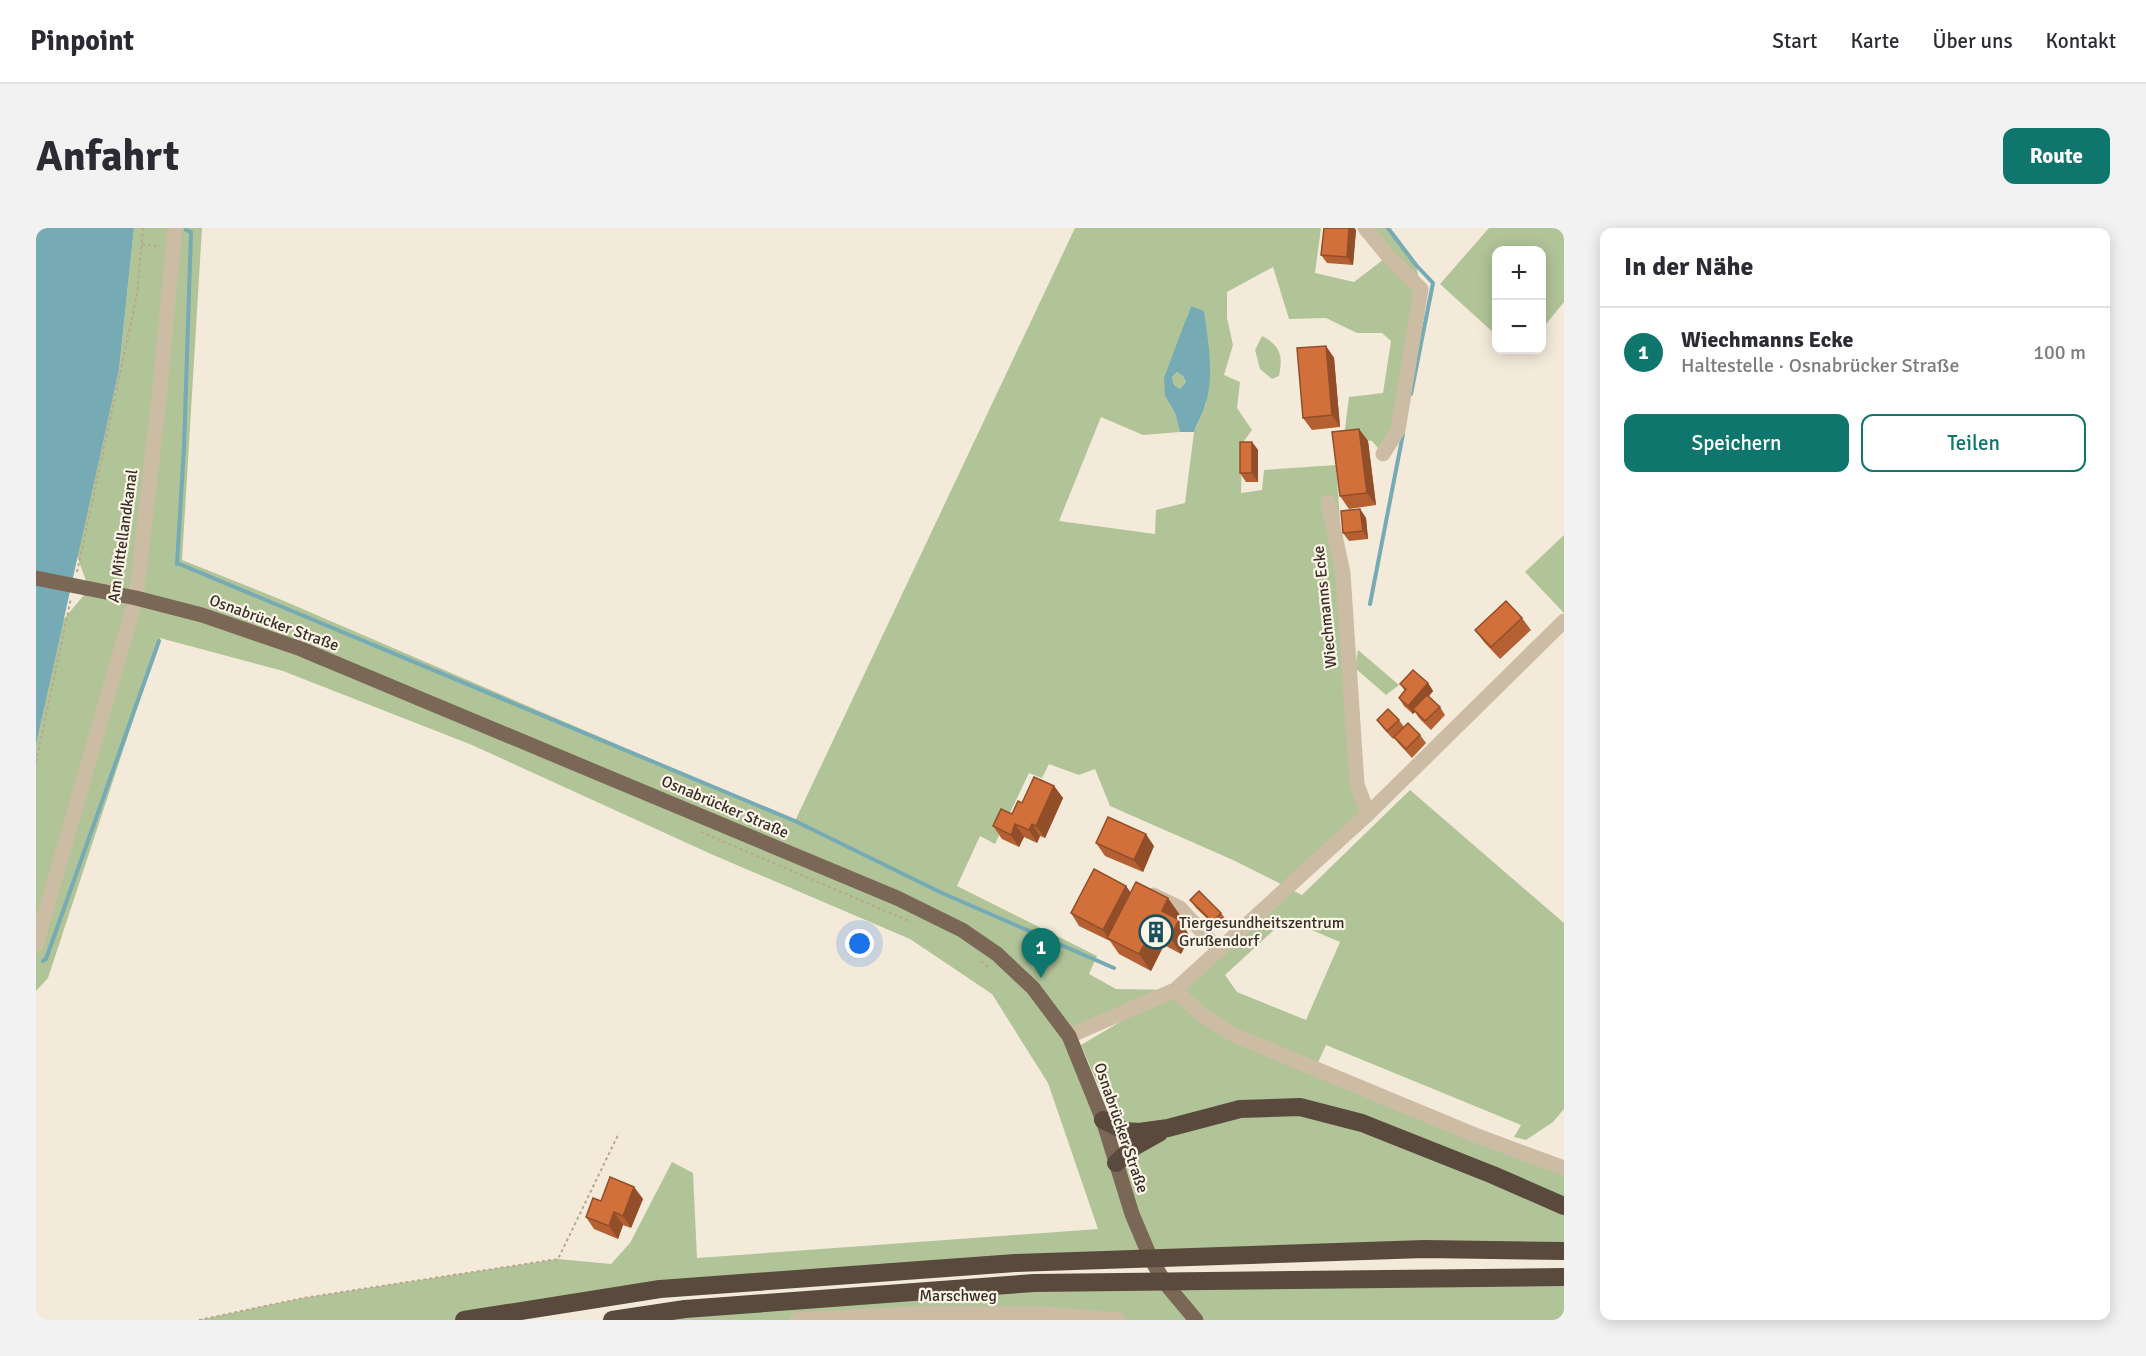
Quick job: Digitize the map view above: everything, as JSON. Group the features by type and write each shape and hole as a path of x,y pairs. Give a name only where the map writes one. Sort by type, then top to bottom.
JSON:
{"highway":[{"path":"1103,1120 1125,1131 1139,1132 1168,1128 1240,1109 1300,1107 1362,1123 1564,1206"},
{"path":"1116,1163 1134,1147 1168,1128"},
{"path":"464,1320 660,1289 1015,1263 1424,1250 1564,1251"},
{"path":"612,1320 685,1309 1034,1283 1564,1277"}],"main road":[{"name":"Osnabrücker Straße","path":"36,578 136,598 202,615 301,649 897,898 962,930 997,954 1032,988 1069,1036 1103,1120 1132,1214 1151,1259 1165,1283 1194,1318"}],"street":[{"name":"Am Mittellandkanal","path":"36,945 136,598 159,398 175,228"},
{"path":"1365,228 1420,289 1398,430 1383,454"},
{"name":"Wiechmanns Ecke","path":"1328,502 1343,573 1357,784 1368,814"},
{"path":"1069,1036 1175,990 1368,814 1564,621"},
{"path":"1144,891 1178,906 1219,950"},
{"path":"1175,990 1201,1014 1234,1035 1564,1168"},
{"name":"Marschweg","path":"797,1320 912,1314 1046,1314 1118,1320"}],"path":[{"path":"36,762 76,587 137,295 143,228"},
{"path":"142,244 173,249"},
{"path":"701,832 910,921"},
{"path":"972,955 991,969"},
{"path":"199,1320 303,1298 558,1259 619,1132"}],"green space":[{"path":"134,228 202,228 182,560 277,598 795,821 1075,228 1321,228 1315,273 1354,282 1388,256 1365,228 1388,228 1416,265 1421,289 1405,388 1383,454 1372,441 1344,437 1349,397 1383,393 1391,341 1382,333 1357,333 1326,318 1289,319 1273,267 1227,292 1227,318 1233,345 1224,375 1240,382 1237,408 1252,430 1242,444 1241,493 1262,490 1264,470 1336,465 1352,687 1368,814 1288,888 1302,895 1410,790 1564,923 1564,1109 1553,1122 1526,1140 1514,1137 1521,1125 1326,1045 1315,1069 1564,1167 1564,1204 1300,1101 1133,1127 1111,1115 1081,1045 1169,993 1069,1036 1122,1165 1147,1143 1199,1123 1238,1115 1298,1113 1360,1128 1564,1207 1564,1251 1424,1249 660,1289 464,1320 199,1320 303,1298 558,1259 611,1264 630,1243 672,1162 693,1173 697,1258 1098,1229 1048,1083 992,994 910,939 711,854 472,745 283,671 160,638 48,978 36,991 36,745 63,620 89,589 77,556 119,370","holes":["1191,306 1203,311 1206,404 1194,432 1185,503 1156,510 1155,534 1059,521 1101,417 1143,435 1180,432 1175,413 1165,396","1049,764 1079,775 1095,769 1110,806 1233,860 1287,887 1175,990 1116,989 1089,974 1097,956 957,886 980,836 995,844 1029,773 1042,778","1286,919 1340,942 1306,1020 1237,992 1225,975"]},
{"path":"1489,228 1564,228 1564,302 1546,324 1546,246 1492,246 1492,331 1440,284"},
{"path":"1262,336 1279,352 1281,363 1279,376 1272,379 1260,369 1255,350"},
{"path":"1177,372 1186,382 1180,389 1174,385 1172,377"},
{"path":"1564,535 1564,613 1525,572"},
{"path":"1358,650 1399,685 1386,695 1355,668"},
{"path":"1148,1275 1564,1277 1564,1320 612,1320"}],"water":[{"path":"36,228 134,228 119,370 36,745"},
{"path":"1191,306 1204,311 1210,358 1210,383 1205,406 1194,432 1180,432 1175,413 1165,396 1164,378","holes":["1177,372 1186,382 1180,389 1174,385 1172,377"]}],"building":[{"path":"1324,228 1349,228 1347,257 1321,255"},
{"path":"1326,346 1332,415 1303,418 1297,348"},
{"path":"1359,429 1367,493 1340,496 1332,432"},
{"path":"1240,442 1252,442 1252,473 1240,473"},
{"path":"1360,509 1363,531 1343,533 1341,511"},
{"path":"1506,601 1522,618 1491,647 1475,630"},
{"path":"1413,670 1428,683 1408,706 1399,698 1406,689 1400,684"},
{"path":"1427,695 1440,707 1425,721 1413,709"},
{"path":"1388,709 1399,720 1387,731 1377,720"},
{"path":"1408,723 1420,735 1406,749 1394,737"},
{"path":"1034,777 1054,786 1036,826 1032,824 1029,830 1015,824 1011,835 993,826 1001,809 1012,814 1018,801 1022,803"},
{"path":"1108,817 1146,834 1134,860 1096,843"},
{"path":"1094,869 1126,886 1103,930 1071,913"},
{"path":"1136,882 1168,898 1162,911 1179,920 1170,937 1153,929 1139,954 1107,938"},
{"path":"1199,891 1221,913 1213,922 1190,900"},
{"path":"610,1177 634,1187 623,1216 614,1212 609,1226 586,1217 593,1198 601,1201"}],"waterway":[{"path":"1388,228 1433,283 1411,394"},
{"path":"177,564 184,447 191,232 186,230"},
{"path":"1370,604 1403,434"},
{"path":"177,563 795,821 942,893 1114,968"},
{"path":"43,961 46,959 159,641"}],"place":[{"name":"Tiergesundheitszentrum Grußendorf","path":"1156,932"},
{"name":"Wiechmanns Ecke","path":"1041,978"}]}
